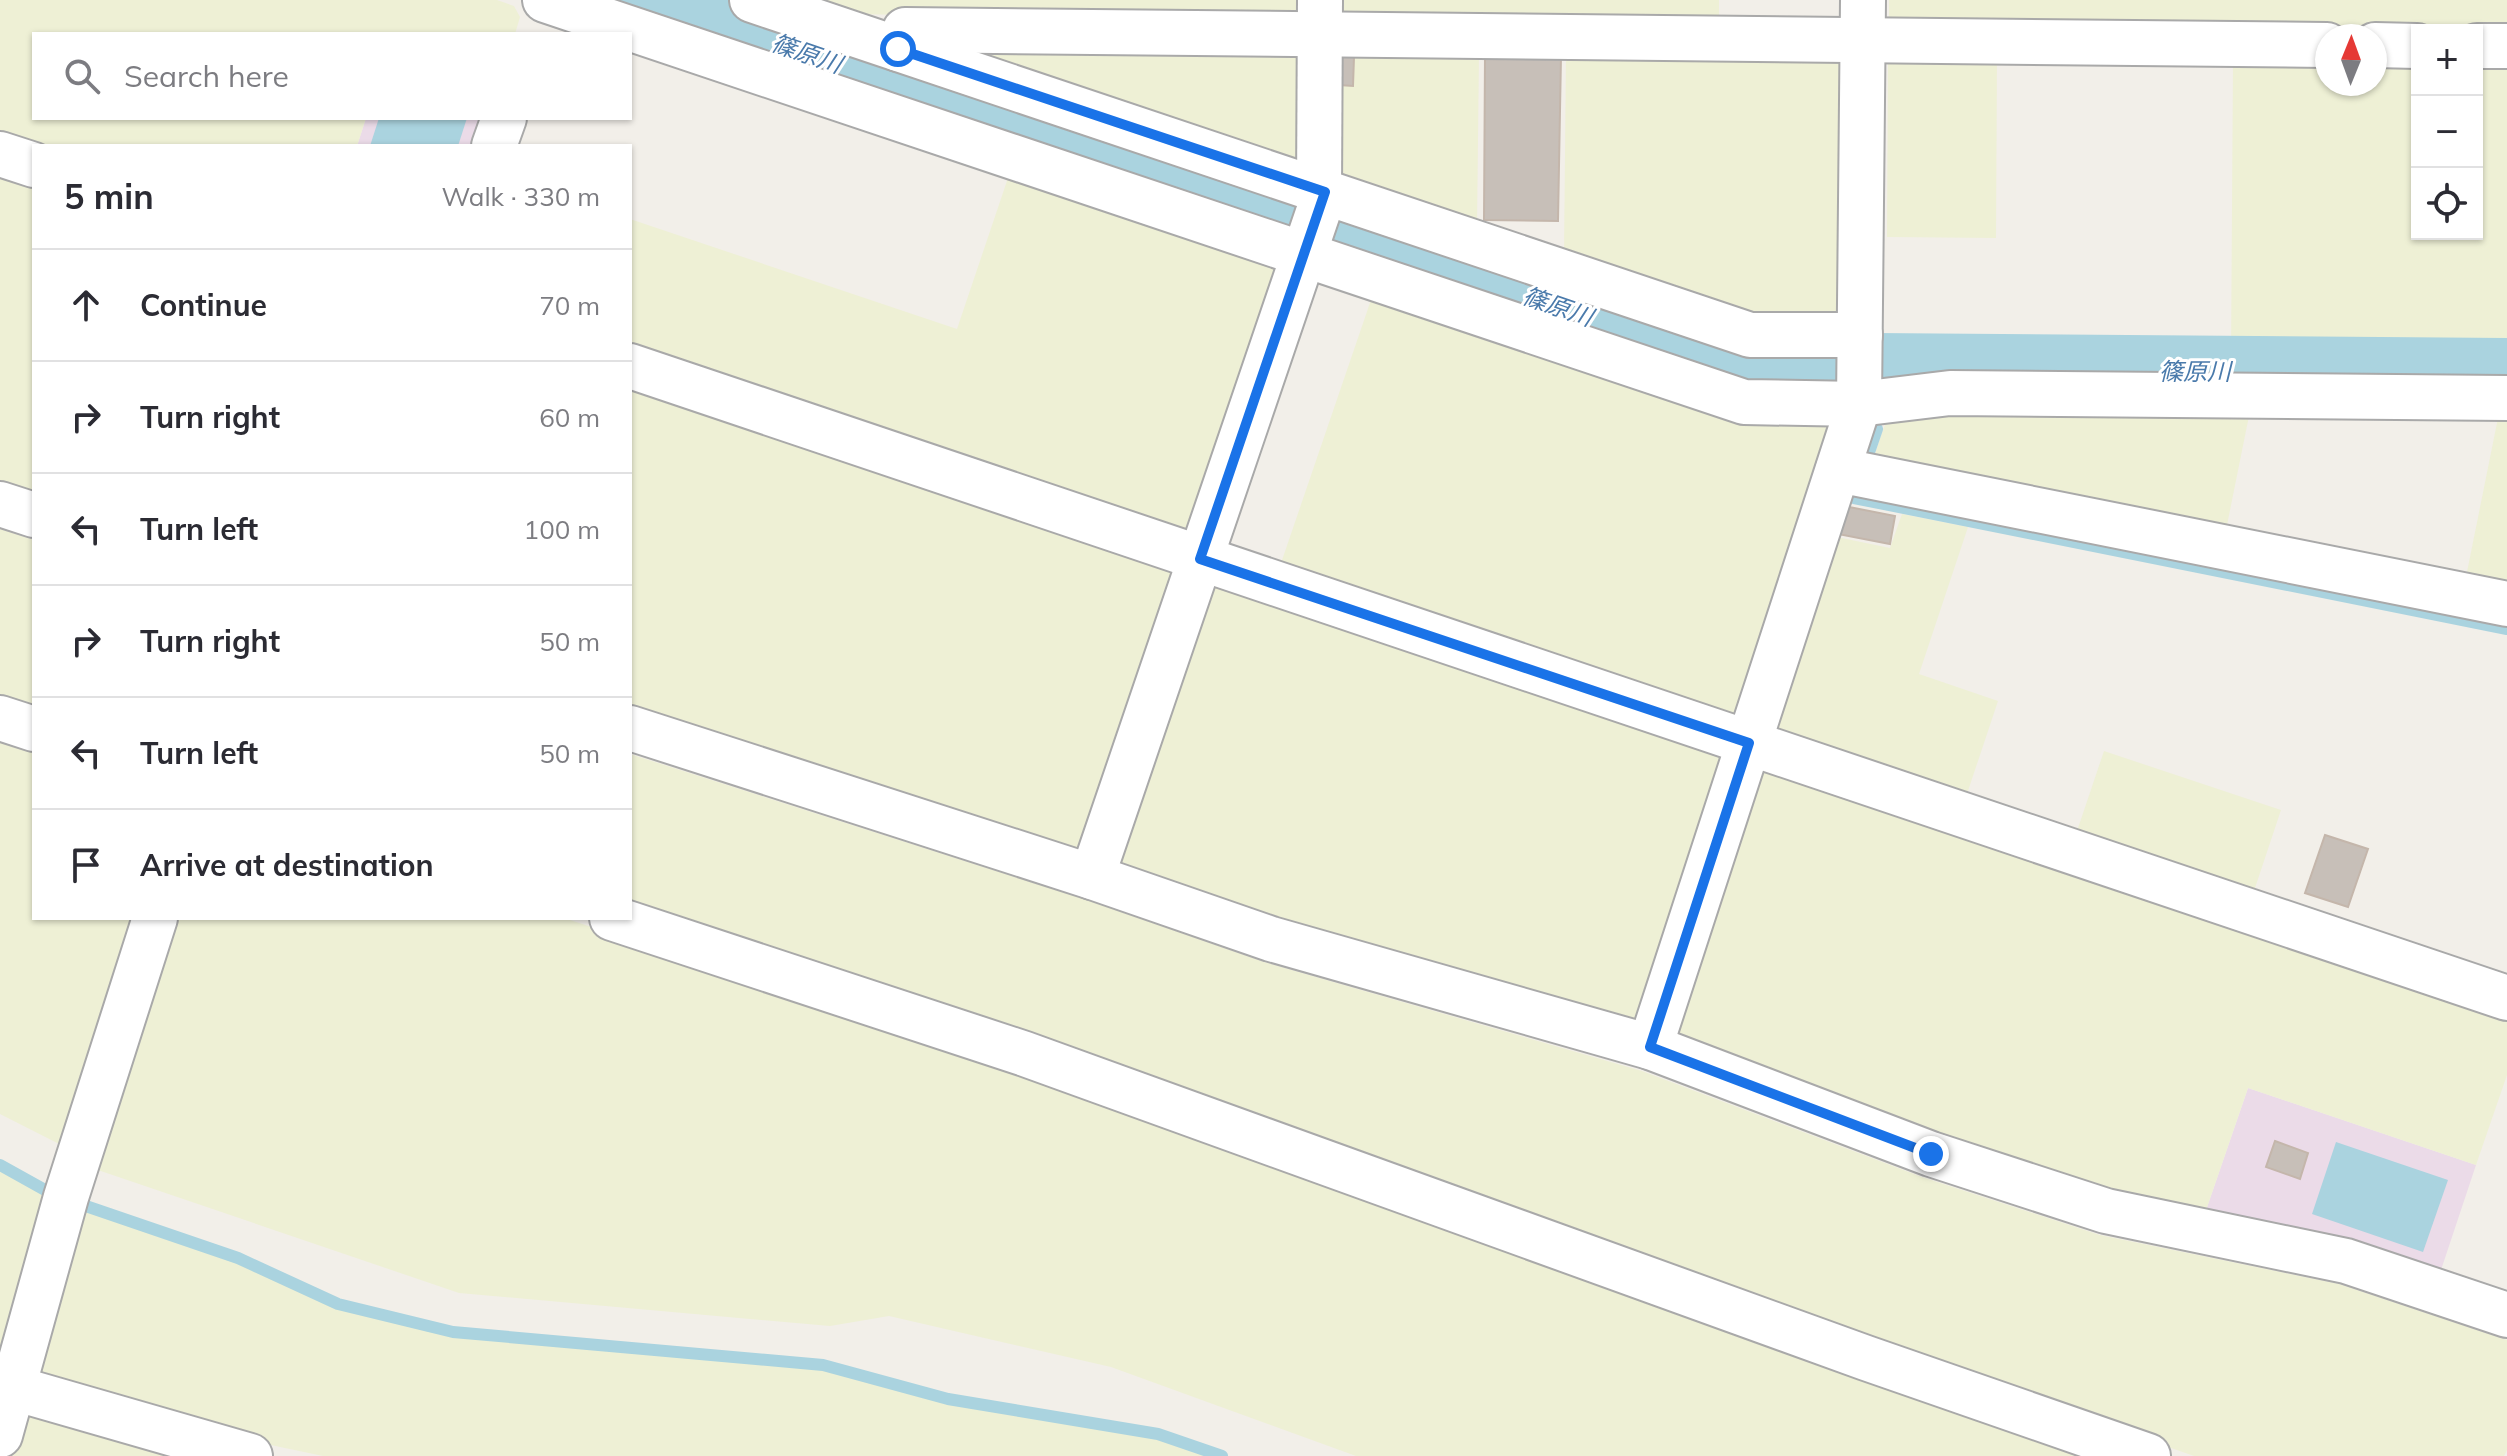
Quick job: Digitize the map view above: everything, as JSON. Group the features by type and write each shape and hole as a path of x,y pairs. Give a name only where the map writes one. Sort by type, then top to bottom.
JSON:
{"street":[{"path":"532,32 544,0 1950,393 2507,398"},
{"path":"752,0 898,49 1315,217 1744,402 1860,369"},
{"path":"1092,877 1315,217 1320,17"},
{"path":"898,49 905,30 1320,17 1863,21 2315,44"},
{"path":"1650,1047 1838,470 1860,369 1863,21"},
{"path":"2387,45 2411,46"},
{"path":"2483,46 2507,46"},
{"path":"495,144 503,120"},
{"path":"0,154 32,164"},
{"path":"632,367 2507,998"},
{"path":"1838,470 2507,604"},
{"path":"0,504 32,514"},
{"path":"0,718 32,728"},
{"path":"632,729 1092,877 1271,939 1650,1047 1931,1154 2092,1206 2346,1261 2507,1315"},
{"path":"0,1435 6,1386 154,920"},
{"path":"618,920 1025,1054 1866,1358 2148,1456"},
{"path":"6,1386 250,1456"}],"shaded area":[{"path":"365,120 487,120 480,144 358,144"},
{"path":"2248,1088 2476,1165 2439,1276 2204,1216"}],"green space":[{"path":"0,0 497,0 514,6 520,17 516,32 32,32 32,120 365,120 358,144 32,146 0,138"},
{"path":"800,0 1305,0 1296,20 841,14"},
{"path":"1336,0 1719,0 1719,24 1344,20"},
{"path":"1889,0 2507,0 2507,31 2483,31 2483,24 2411,24 2411,30 2387,30 2387,24 2315,24 2315,30 1889,27"},
{"path":"954,45 1295,50 1305,59 1304,160 1295,166"},
{"path":"1344,50 1479,52 1477,227 1343,182 1334,170 1335,59"},
{"path":"1566,53 1838,56 1847,65 1845,312 1836,320 1752,320 1564,256"},
{"path":"1888,57 1997,57 1996,238 1887,237"},
{"path":"2233,59 2315,60 2315,96 2387,96 2387,61 2411,61 2411,240 2483,240 2483,61 2507,62 2507,361 2231,359"},
{"path":"0,170 32,181 32,498 0,488"},
{"path":"1010,172 1276,261 1281,273 1193,531 1182,536 632,351 632,220 957,329"},
{"path":"1373,294 1829,419 1836,427 1742,716 1731,721 1279,569"},
{"path":"632,383 1172,565 1178,576 1082,858 632,714"},
{"path":"2250,411 2226,530 1873,459 1888,416"},
{"path":"2499,413 2507,413 2507,585 2466,577"},
{"path":"1902,514 1968,527 1919,674 1998,701 1965,800 1777,736 1771,725 1832,536 1890,548"},
{"path":"0,529 32,539 32,712 0,702"},
{"path":"1218,580 1722,750 1727,762 1640,1029 1276,925 1111,867 1207,586"},
{"path":"0,734 32,744 32,920 141,920 69,1149 0,1114"},
{"path":"2104,751 2281,810 2252,897 2075,837"},
{"path":"632,755 1084,899 1264,962 1642,1071 1922,1177 2100,1235 2339,1284 2507,1340 2507,1450 2504,1456 2194,1456 632,909"},
{"path":"1767,765 2507,1014 2507,1075 2476,1165 2248,1088 2204,1216 2110,1197 1669,1038 1756,771"},
{"path":"167,920 570,920 1020,1068 2103,1456 1356,1456 1111,1367 889,1316 830,1326 459,1293 89,1167"},
{"path":"0,1168 49,1196 0,1367"},
{"path":"76,1206 237,1261 337,1307 452,1336 822,1368 947,1401 1158,1436 1213,1456 323,1456 247,1440 28,1377"},
{"path":"21,1407 193,1456 7,1456"}],"water":[{"path":"378,120 466,120 459,144 371,144"},
{"path":"2336,1142 2448,1180 2423,1252 2312,1214"}],"building":[{"path":"1485,56 1561,56 1558,221 1484,220"},
{"path":"1339,57 1354,57 1353,86 1339,85"},
{"path":"1844,506 1895,516 1890,544 1838,534"},
{"path":"2325,835 2368,849 2348,907 2305,893"},
{"path":"2275,1141 2308,1153 2300,1179 2266,1167"}],"waterway":[{"name":"篠原川","path":"648,0 1744,368 2507,374"},
{"path":"1867,458 1877,429"},
{"path":"1856,493 1854,498 2507,629"},
{"path":"0,1165 54,1195"},
{"path":"77,1203 238,1258 338,1304 453,1332 823,1365 948,1399 1158,1434 1222,1456"}],"route":[{"path":"898,49 1325,192 1200,559 1749,743 1650,1047 1931,1154"}]}
